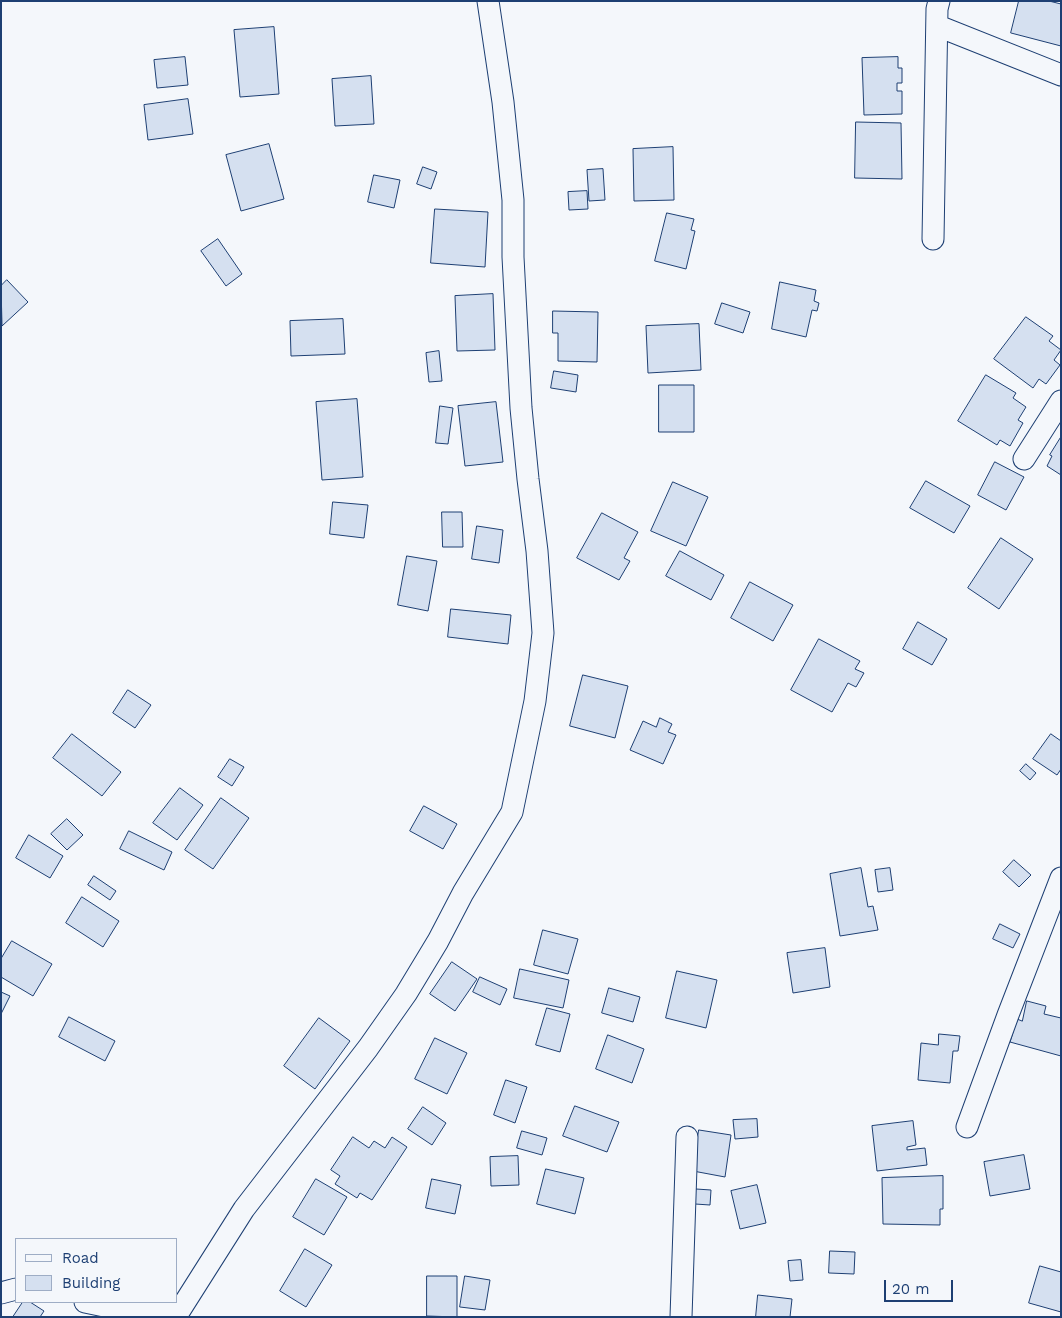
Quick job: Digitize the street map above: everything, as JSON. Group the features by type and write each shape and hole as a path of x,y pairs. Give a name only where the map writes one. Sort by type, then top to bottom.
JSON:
{"street":[{"path":"90,1303 138,1313 180,1310 244,1209 368,1048 406,994 438,941 463,893 512,812 535,701 543,633 537,551 521,408 513,257 513,200 503,102 488,1"},
{"path":"933,239 937,9 939,1"},
{"path":"938,26 1061,75"},
{"path":"1024,459 1061,401"},
{"path":"967,1127 1008,1014 1061,878"},
{"path":"681,1317 687,1137"},
{"path":"1,1293 15,1289"}],"building":[{"path":"1019,1 1049,1 1061,4 1061,46 1011,33"},
{"path":"274,27 279,94 240,97 234,30"},
{"path":"185,57 188,85 157,88 154,60"},
{"path":"898,57 898,68 902,68 902,83 897,83 897,91 902,91 902,114 864,115 862,58"},
{"path":"371,76 374,124 335,126 332,79"},
{"path":"188,99 193,134 148,140 144,105"},
{"path":"856,122 901,123 902,179 855,178"},
{"path":"269,144 284,199 241,211 226,155"},
{"path":"673,147 674,200 634,201 633,149"},
{"path":"423,167 437,172 431,189 417,184"},
{"path":"603,169 605,200 589,201 587,170"},
{"path":"374,175 400,180 394,208 368,202"},
{"path":"587,191 588,209 569,210 568,192"},
{"path":"435,209 488,212 485,267 431,263"},
{"path":"667,213 694,219 691,230 695,231 686,269 655,261"},
{"path":"218,239 242,274 226,286 201,251"},
{"path":"7,280 28,302 2,326 1,286"},
{"path":"780,282 816,290 814,301 819,303 817,311 812,310 806,337 772,329"},
{"path":"493,294 495,350 457,351 455,296"},
{"path":"722,303 750,312 743,333 715,324"},
{"path":"553,311 598,312 597,362 558,361 558,333 553,333"},
{"path":"1026,317 1053,336 1049,341 1061,350 1054,360 1060,365 1046,384 1039,379 1033,388 994,359"},
{"path":"343,319 345,354 291,356 290,321"},
{"path":"699,324 701,370 648,373 646,326"},
{"path":"439,351 442,381 429,382 426,353"},
{"path":"554,371 578,375 576,392 551,388"},
{"path":"986,375 1016,393 1013,398 1026,407 1018,420 1023,423 1010,446 1000,440 997,445 958,421"},
{"path":"659,385 694,385 694,432 659,432"},
{"path":"357,399 363,477 322,480 316,402"},
{"path":"496,402 503,462 465,466 458,406"},
{"path":"440,406 453,408 448,444 436,443"},
{"path":"1061,437 1061,475 1047,466 1052,456 1050,455"},
{"path":"995,462 1024,477 1006,510 978,495"},
{"path":"926,481 970,506 954,533 910,508"},
{"path":"673,482 708,497 686,546 651,531"},
{"path":"333,502 368,505 364,538 330,534"},
{"path":"442,512 462,512 463,547 443,547"},
{"path":"602,513 638,532 624,558 630,561 619,580 577,558"},
{"path":"477,526 503,530 499,563 472,559"},
{"path":"1001,538 1033,559 999,609 968,588"},
{"path":"680,551 724,575 711,600 666,576"},
{"path":"407,556 437,561 428,611 398,605"},
{"path":"750,582 793,605 773,641 731,618"},
{"path":"451,609 511,615 508,644 448,637"},
{"path":"918,622 947,639 932,665 903,649"},
{"path":"819,639 860,661 855,669 864,673 856,687 848,683 832,712 791,690"},
{"path":"583,675 628,686 615,738 570,726"},
{"path":"128,690 151,705 135,728 113,713"},
{"path":"660,718 672,724 668,732 676,735 663,764 630,750 643,721 656,727"},
{"path":"72,734 121,772 102,796 53,758"},
{"path":"1051,734 1061,741 1061,769 1057,775 1033,759"},
{"path":"230,759 244,767 232,786 218,777"},
{"path":"1026,764 1036,773 1030,780 1020,771"},
{"path":"180,788 203,805 177,840 153,823"},
{"path":"221,798 249,818 213,869 185,850"},
{"path":"424,806 457,824 443,849 410,831"},
{"path":"67,819 83,835 67,850 51,834"},
{"path":"129,831 172,852 164,870 120,849"},
{"path":"29,835 63,856 50,878 16,858"},
{"path":"1014,860 1031,875 1019,887 1003,872"},
{"path":"861,868 868,907 873,906 878,930 840,936 830,874"},
{"path":"890,868 893,890 878,892 875,870"},
{"path":"94,876 116,891 110,900 88,885"},
{"path":"82,897 119,921 103,947 66,923"},
{"path":"1000,924 1020,934 1013,948 993,939"},
{"path":"543,930 578,939 568,974 534,965"},
{"path":"12,941 52,964 33,996 1,977 1,959"},
{"path":"825,948 830,987 793,993 787,953"},
{"path":"452,962 477,979 455,1011 430,994"},
{"path":"520,969 569,980 563,1008 514,998"},
{"path":"677,971 717,980 706,1028 666,1018"},
{"path":"480,977 507,989 500,1005 473,992"},
{"path":"609,988 640,997 633,1022 602,1013"},
{"path":"1,992 10,996 1,1014"},
{"path":"1027,1001 1046,1006 1044,1014 1061,1018 1061,1056 1010,1042 1017,1019 1022,1021"},
{"path":"547,1008 570,1014 560,1052 536,1045"},
{"path":"69,1017 115,1041 105,1061 59,1037"},
{"path":"319,1018 350,1041 315,1089 284,1066"},
{"path":"939,1034 960,1036 958,1051 953,1051 950,1083 918,1080 921,1043 938,1045"},
{"path":"608,1035 644,1049 632,1083 596,1069"},
{"path":"435,1038 467,1053 447,1094 415,1079"},
{"path":"506,1080 527,1087 515,1123 494,1115"},
{"path":"575,1106 619,1122 607,1152 563,1136"},
{"path":"423,1107 446,1123 432,1145 408,1129"},
{"path":"757,1119 758,1137 735,1139 733,1120"},
{"path":"913,1121 916,1145 907,1147 907,1150 925,1148 927,1165 877,1171 872,1126"},
{"path":"699,1130 731,1135 725,1177 693,1171"},
{"path":"522,1131 547,1138 542,1155 517,1148"},
{"path":"353,1137 369,1148 374,1141 385,1148 392,1137 407,1147 372,1200 360,1193 357,1198 335,1184 340,1176 331,1170"},
{"path":"1024,1155 1030,1189 990,1196 984,1162"},
{"path":"518,1156 519,1185 491,1186 490,1157"},
{"path":"546,1169 584,1178 575,1214 537,1204"},
{"path":"943,1176 943,1209 940,1209 940,1225 883,1224 882,1178"},
{"path":"316,1179 347,1197 324,1235 293,1217"},
{"path":"432,1179 461,1185 455,1214 426,1208"},
{"path":"757,1185 766,1223 740,1229 731,1191"},
{"path":"696,1189 711,1190 710,1205 695,1204"},
{"path":"305,1249 332,1265 306,1307 280,1291"},
{"path":"830,1251 855,1252 854,1274 829,1273"},
{"path":"801,1260 803,1280 790,1281 788,1261"},
{"path":"1040,1266 1061,1272 1061,1312 1029,1303"},
{"path":"427,1276 457,1276 457,1317 427,1316"},
{"path":"465,1276 490,1280 485,1310 460,1307"},
{"path":"758,1295 792,1299 790,1317 756,1317"},
{"path":"22,1303 32,1303 44,1311 40,1317 13,1317"}]}
